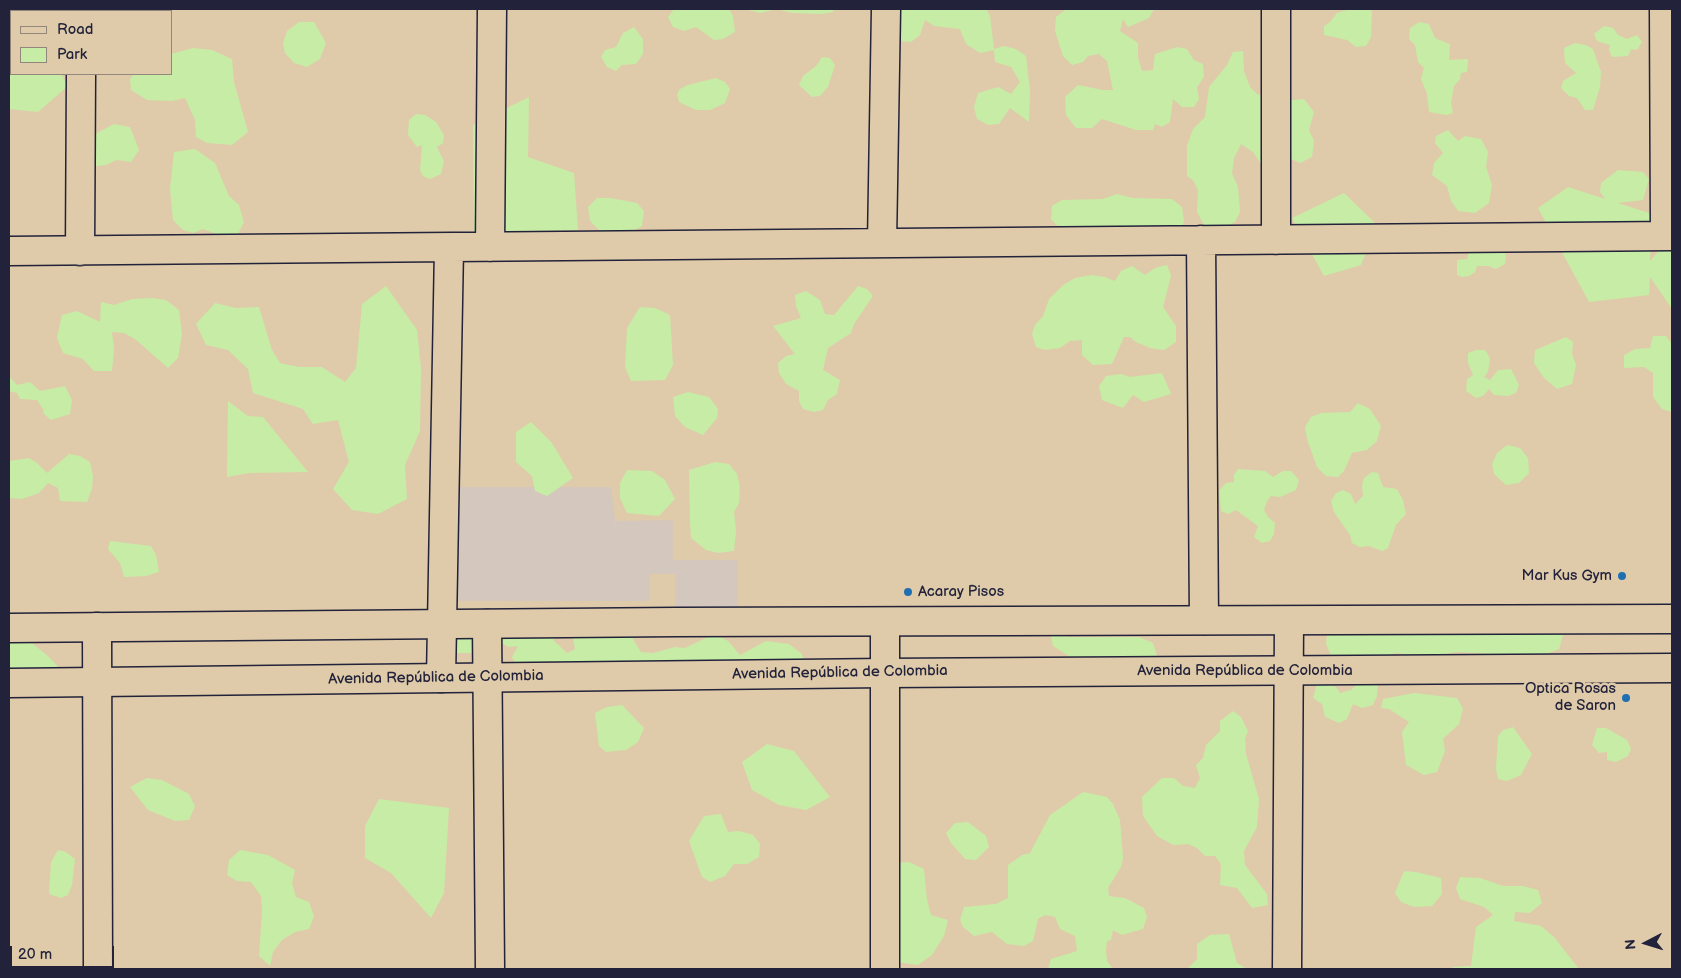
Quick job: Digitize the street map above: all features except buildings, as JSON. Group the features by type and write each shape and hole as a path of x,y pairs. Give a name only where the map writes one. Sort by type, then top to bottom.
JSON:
{"street":[{"path":"490,247 492,9"},
{"path":"882,243 886,9"},
{"path":"1276,9 1276,240"},
{"path":"9,252 1669,236 1664,9"},
{"path":"80,251 81,75"},
{"path":"1201,240 1204,620"},
{"path":"441,678 448,248"},
{"path":"9,628 1204,620 1672,619"},
{"path":"1287,969 1289,621"},
{"path":"885,623 885,969"},
{"path":"487,624 490,969"},
{"path":"97,627 98,969"},
{"name":"Avenida República de Colombia","path":"9,683 885,673 1672,668"}],"shaded area":[{"path":"456,487 611,487 616,528 616,521 673,520 673,560 738,560 738,623 676,622 675,574 650,574 650,601 454,601"}],"green space":[{"path":"674,9 729,9 733,16 735,32 723,39 714,40 696,27 684,31 673,27 668,17"},
{"path":"744,9 777,9 761,13"},
{"path":"777,9 833,9 833,12 822,14 792,13"},
{"path":"900,9 986,9 990,16 994,49 1004,46 1016,49 1026,56 1030,91 1029,122 1010,108 999,124 988,125 977,119 974,107 978,93 998,87 1011,94 1020,82 1011,67 995,62 994,50 980,53 966,44 960,29 934,26 925,20 920,35 911,42 898,41"},
{"path":"1066,9 1154,9 1149,18 1128,27 1123,19 1120,31 1138,43 1138,58 1142,71 1153,70 1155,54 1177,47 1187,49 1194,60 1203,64 1204,77 1197,87 1199,99 1194,107 1182,107 1173,99 1170,122 1162,127 1155,124 1153,130 1136,130 1102,119 1092,128 1076,128 1066,115 1065,97 1078,85 1113,90 1107,61 1099,54 1088,56 1083,62 1072,65 1063,56 1055,31 1056,17"},
{"path":"1350,9 1367,9 1372,11 1371,37 1366,46 1356,47 1347,40 1324,35 1324,26 1337,13"},
{"path":"9,17 10,75 62,75 68,86 38,112 9,109"},
{"path":"299,22 314,22 326,43 320,59 307,67 294,63 285,53 283,43 287,31"},
{"path":"1419,22 1429,24 1435,38 1450,44 1449,60 1468,59 1467,72 1461,73 1460,79 1454,86 1451,103 1453,113 1446,115 1429,112 1427,94 1421,79 1424,68 1418,62 1415,45 1409,39 1410,28"},
{"path":"1604,26 1613,28 1618,35 1627,39 1637,35 1642,42 1637,50 1631,49 1628,56 1612,57 1609,50 1610,45 1597,41 1594,34"},
{"path":"634,27 643,39 643,54 636,64 622,65 616,71 607,67 601,57 605,50 616,47 623,33"},
{"path":"1575,43 1586,45 1593,49 1601,72 1600,87 1593,110 1585,110 1577,98 1569,96 1561,88 1563,81 1576,73 1565,63 1564,48"},
{"path":"193,48 212,50 232,59 234,82 248,132 232,145 207,143 196,137 195,120 185,98 172,101 147,100 131,90 130,79 133,75 172,75 172,54"},
{"path":"1243,51 1244,71 1250,87 1258,95 1270,92 1268,163 1261,164 1253,152 1241,144 1234,158 1232,173 1238,187 1240,212 1235,222 1218,231 1204,225 1197,212 1198,190 1193,180 1187,176 1187,146 1193,129 1205,117 1209,87 1227,65 1233,52"},
{"path":"822,57 830,58 835,65 828,87 820,96 812,97 799,85 803,76 817,65"},
{"path":"716,78 725,82 730,89 725,103 710,110 696,110 679,102 677,94 680,89"},
{"path":"529,97 528,157 574,173 578,230 474,232 473,125"},
{"path":"1304,99 1314,112 1309,130 1314,141 1312,157 1300,163 1289,158 1285,110 1292,100"},
{"path":"416,114 425,115 436,122 444,135 443,143 437,147 444,161 441,174 430,179 423,176 420,170 422,145 417,147 408,135 409,120"},
{"path":"114,124 130,127 139,150 131,162 116,160 106,165 96,166 89,160 89,137"},
{"path":"1448,130 1458,141 1465,136 1481,139 1488,152 1486,167 1492,185 1489,203 1475,213 1458,211 1451,201 1447,186 1432,175 1434,163 1443,153 1435,143 1436,136"},
{"path":"195,149 215,163 229,196 239,205 244,222 237,236 219,235 203,229 193,233 183,230 173,220 170,189 174,152"},
{"path":"1618,170 1643,172 1649,179 1643,200 1618,203 1652,214 1650,261 1672,236 1672,309 1650,277 1649,295 1589,302 1538,208 1568,187 1605,199 1600,192 1601,183"},
{"path":"1344,193 1377,225 1361,265 1324,276 1292,218"},
{"path":"1117,194 1133,198 1172,199 1182,207 1184,222 1179,232 1066,235 1051,219 1052,206 1062,200 1103,199"},
{"path":"597,198 610,198 637,203 644,211 642,226 631,232 614,231 602,233 590,221 588,207"},
{"path":"1499,237 1506,257 1505,264 1496,269 1488,266 1477,266 1475,272 1469,276 1462,277 1457,275 1457,260 1467,259 1472,241 1486,242 1484,253"},
{"path":"1167,265 1171,276 1163,307 1176,326 1176,342 1164,350 1150,348 1130,337 1124,337 1112,364 1093,365 1082,355 1082,340 1070,341 1060,348 1045,350 1036,347 1032,334 1035,325 1043,316 1049,299 1063,285 1075,278 1091,275 1115,281 1121,271 1132,266 1145,275 1155,268"},
{"path":"386,286 417,330 421,369 420,431 405,465 407,499 378,514 352,510 333,489 349,462 338,420 313,424 303,409 253,393 248,369 228,350 206,345 196,324 215,303 236,308 259,307 272,350 280,363 299,367 322,367 345,382 356,368 362,304"},
{"path":"858,286 867,289 873,296 854,324 851,333 828,348 823,370 840,380 837,394 828,400 823,410 814,412 803,409 799,401 799,391 786,384 779,373 778,363 786,356 795,354 773,326 801,318 796,306 795,295 806,291 820,300 825,314 834,315"},
{"path":"152,298 166,300 179,310 182,334 178,358 168,368 135,339 124,333 112,332 114,349 112,371 94,371 83,359 63,353 57,338 62,315 77,311 100,322 101,302 114,305 132,299"},
{"path":"640,307 655,308 670,315 673,365 665,380 631,381 625,367 627,328"},
{"path":"1653,336 1666,336 1672,344 1672,412 1662,409 1653,397 1653,373 1644,367 1624,368 1624,355 1635,349 1650,348"},
{"path":"1566,337 1573,342 1572,354 1576,365 1572,384 1557,389 1544,378 1534,363 1535,350"},
{"path":"1476,350 1485,350 1490,358 1488,372 1484,377 1490,380 1498,370 1511,369 1519,385 1516,393 1508,396 1494,395 1489,389 1483,396 1476,398 1466,391 1467,379 1473,375 1468,363 1468,353"},
{"path":"1162,373 1171,394 1144,402 1133,395 1123,408 1102,400 1099,386 1106,376 1121,374 1130,377"},
{"path":"9,376 17,385 30,382 40,391 65,386 72,400 70,414 51,420 44,414 37,400 20,399 17,393 9,391"},
{"path":"688,392 709,397 718,409 717,418 703,435 685,427 675,416 673,397"},
{"path":"228,401 248,416 263,417 308,472 249,473 227,477"},
{"path":"1358,403 1370,409 1381,426 1377,441 1367,450 1352,453 1344,471 1338,477 1326,476 1317,467 1307,439 1305,427 1311,417 1321,413 1350,412"},
{"path":"531,422 552,443 573,478 547,496 535,491 532,476 516,462 516,432"},
{"path":"1507,445 1520,448 1528,458 1529,473 1519,483 1506,485 1494,474 1492,464 1497,453"},
{"path":"69,454 80,456 90,462 93,476 92,489 87,502 60,501 58,488 48,483 39,493 22,499 9,498 9,461 29,458 47,473"},
{"path":"715,462 729,464 737,474 740,487 739,503 734,512 736,531 734,551 718,553 706,550 691,538 690,522 689,470"},
{"path":"1238,469 1265,471 1273,477 1283,471 1291,471 1299,480 1296,490 1280,497 1271,496 1267,501 1264,510 1275,523 1274,534 1270,541 1262,543 1254,537 1258,526 1236,510 1228,514 1221,511 1219,491 1226,483 1234,482 1234,475"},
{"path":"627,470 652,471 665,480 675,499 659,516 627,513 620,498 620,483"},
{"path":"1372,472 1378,473 1383,487 1397,489 1403,500 1406,514 1396,525 1388,548 1382,551 1369,546 1360,547 1352,543 1350,535 1334,512 1331,501 1336,493 1343,490 1351,494 1355,504 1363,496 1362,485 1364,478"},
{"path":"110,541 151,546 156,555 159,572 146,576 124,577 120,563 108,549"},
{"path":"451,614 557,636 553,640 567,653 575,649 573,638 568,632 631,636 641,652 653,653 675,647 685,648 714,634 728,641 740,655 766,641 789,644 802,654 805,669 518,670 512,657 518,646 509,647 495,640 477,653 449,653"},
{"path":"1050,632 1068,637 1139,637 1153,643 1161,669 1078,662 1053,646"},
{"path":"1564,632 1559,649 1539,657 1457,652 1420,658 1397,653 1377,657 1333,660 1326,644 1327,633"},
{"path":"9,638 27,639 48,656 66,675 9,693"},
{"path":"1360,681 1378,682 1377,696 1373,705 1362,708 1353,704 1347,719 1339,723 1325,717 1322,704 1313,698 1317,684 1327,682 1336,687 1340,693 1351,690"},
{"path":"1414,693 1457,698 1463,709 1459,724 1443,739 1445,751 1437,772 1424,775 1406,765 1402,732 1409,722 1389,709 1381,708 1383,699"},
{"path":"622,705 644,728 638,742 626,750 606,752 599,746 595,713 607,707"},
{"path":"1233,711 1241,717 1248,731 1245,739 1246,754 1259,799 1257,827 1244,851 1245,865 1267,894 1268,905 1252,908 1237,888 1220,885 1221,864 1215,856 1205,856 1197,848 1188,844 1173,845 1157,836 1143,816 1142,797 1162,778 1174,778 1183,786 1195,788 1200,778 1196,765 1203,758 1206,745 1220,731 1220,721"},
{"path":"1513,727 1532,754 1521,775 1507,781 1498,779 1496,769 1498,736 1503,730"},
{"path":"1597,728 1606,728 1627,740 1631,749 1628,756 1616,762 1607,760 1607,752 1599,753 1592,745"},
{"path":"767,744 794,751 830,797 806,810 779,805 752,790 742,762"},
{"path":"147,778 162,780 189,794 195,806 189,820 175,821 148,810 130,787"},
{"path":"1083,792 1107,797 1113,804 1120,820 1123,858 1121,867 1108,888 1109,896 1125,898 1144,908 1147,917 1143,929 1122,935 1113,930 1111,940 1107,941 1106,950 1107,961 1113,969 1048,969 1051,959 1077,951 1075,936 1060,929 1055,917 1045,915 1038,919 1033,941 1024,946 1007,944 992,932 974,936 963,927 960,920 964,907 996,904 1008,898 1008,865 1022,855 1030,853 1050,815"},
{"path":"379,799 449,808 444,893 431,918 391,873 365,858 365,826"},
{"path":"721,814 728,832 739,831 753,835 760,844 759,857 747,864 734,864 725,876 710,882 702,877 689,841 704,816"},
{"path":"968,822 986,836 989,847 976,860 965,859 951,843 946,833 955,823"},
{"path":"58,850 66,852 75,859 72,885 68,895 61,898 49,894 51,862"},
{"path":"240,850 268,855 295,870 292,883 296,897 309,902 314,916 309,929 295,932 282,940 273,952 270,966 259,956 261,896 251,882 237,881 227,875 229,860"},
{"path":"909,862 924,869 927,900 931,915 948,920 944,936 932,955 918,965 896,962 871,884 874,868 892,863"},
{"path":"1404,871 1441,878 1442,894 1432,906 1414,907 1401,902 1395,893"},
{"path":"1460,877 1480,878 1503,886 1523,886 1538,890 1542,903 1530,913 1515,912 1514,921 1541,926 1554,937 1579,969 1449,969 1471,966 1476,927 1493,915 1484,907 1460,899 1456,888"},
{"path":"1229,934 1237,963 1247,969 1187,969 1197,959 1197,944 1210,935"}],"place":[{"name":"Mar Kus Gym","path":"1622,576"},
{"name":"Acaray Pisos","path":"908,592"},
{"name":"Optica Rosas de Saron","path":"1626,698"}]}
